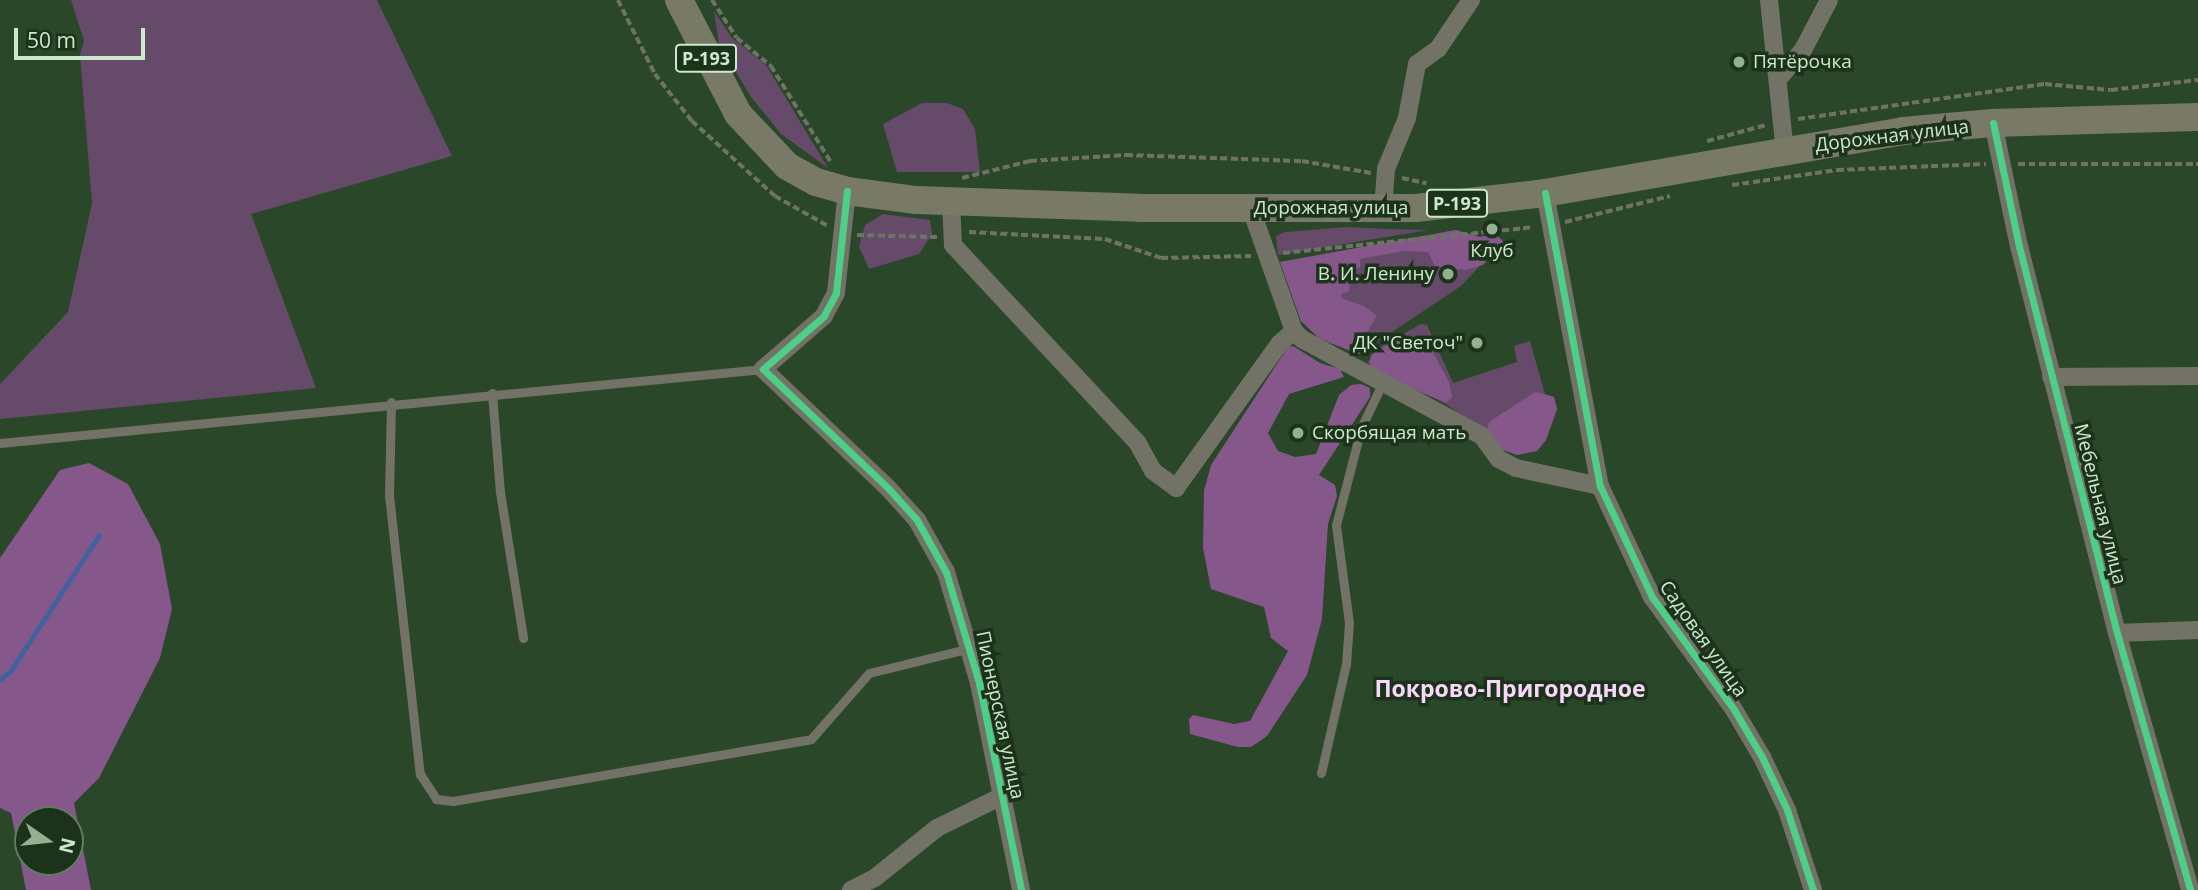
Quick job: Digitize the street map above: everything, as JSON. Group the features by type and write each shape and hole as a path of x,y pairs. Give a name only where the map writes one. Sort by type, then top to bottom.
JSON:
{"main road":[{"name":"Дорожная улица","path":"679,0 738,114 788,166 816,182 844,179 951,191 1251,209 1383,209 1545,193 1903,131 1993,123 2198,117"}],"street":[{"path":"1383,209 1385,175 1407,118 1417,64 1438,48 1471,0"},
{"path":"1769,0 1780,77 1785,150"},
{"path":"1780,77 1803,50 1829,0"},
{"name":"Мебельная улица","path":"1993,123 2052,377 2117,633 2190,890"},
{"path":"763,369 824,316 836,293 844,179"},
{"path":"951,191 953,245 1137,442 1153,471 1176,488 1280,343 1294,331"},
{"name":"Садовая улица","path":"1545,193 1600,486 1652,597 1733,708 1762,757 1787,810 1814,890"},
{"path":"1251,209 1294,331 1382,384 1482,436 1499,459 1516,468 1600,486"},
{"name":"Пионерская улица","path":"763,369 916,520 946,572 970,648 1021,890"},
{"path":"2052,377 2198,376"},
{"path":"2117,633 2198,630"},
{"path":"851,890 876,877 937,828 1002,796"}],"lane":[{"path":"0,443 391,402 763,369"},
{"path":"1321,774 1346,664 1349,623 1336,525 1361,428 1382,384"},
{"path":"492,393 500,492 523,638"},
{"path":"391,402 389,495 420,774 436,799 453,801 811,739 869,673 970,648"}],"path":[{"path":"712,0 737,38 771,66 844,179"},
{"path":"1693,144 1707,140"},
{"path":"951,191 1030,161 1126,155 1302,161 1431,184"}],"shaded area":[{"path":"71,0 377,0 452,156 251,214 316,388 0,419 0,384 68,312 92,203 80,55 84,40"},
{"path":"714,11 732,38 766,65 828,168 781,134 751,97 719,44"},
{"path":"922,103 947,103 963,109 975,129 980,172 897,172 883,124"},
{"path":"883,214 930,220 932,234 919,254 869,269 859,247 865,225"},
{"path":"1348,227 1428,230 1278,255 1276,236 1285,232"},
{"path":"1456,230 1480,237 1495,234 1503,241 1461,286 1359,354 1320,339 1301,321 1280,262"},
{"path":"1456,230 1480,237 1495,234 1503,241 1483,265 1466,270 1435,266 1428,252 1403,251 1360,259 1360,267 1350,272 1349,292 1342,293 1341,298 1364,306 1377,316 1363,339 1366,348 1359,354 1320,339 1301,321 1280,262"},
{"path":"1421,324 1427,325 1453,383 1517,362 1514,346 1530,341 1545,394 1554,397 1557,409 1546,440 1537,451 1517,455 1446,404 1367,363 1378,348"},
{"path":"1405,334 1429,345 1449,382 1452,397 1446,403 1369,370 1371,355"},
{"path":"1293,346 1320,363 1340,369 1344,377 1289,394 1268,433 1278,451 1295,457 1316,454 1339,395 1351,385 1361,384 1370,388 1370,397 1319,475 1335,485 1337,496 1328,524 1322,619 1307,675 1267,736 1251,747 1238,747 1190,734 1189,719 1193,715 1234,724 1250,721 1288,651 1271,638 1264,607 1211,589 1203,548 1204,491 1211,465 1288,347"},
{"path":"1535,392 1554,397 1557,409 1546,440 1537,451 1517,455 1500,449 1486,435 1489,422"},
{"path":"89,463 128,484 160,544 172,609 160,658 99,778 74,803 75,806 14,806 14,828 11,813 0,808 0,558 60,470"},
{"path":"84,854 91,890 26,890 23,876 84,876"}],"waterway":[{"path":"0,680 11,670 99,535"}],"cycle path":[{"path":"1993,123 2019,246 2117,633 2190,890"},
{"path":"847,191 836,293 824,316 763,369 888,488 917,520 946,572 979,683 1021,890"},
{"path":"1545,193 1600,486 1652,597 1733,708 1762,757 1787,810 1813,890"}],"place":[{"name":"Пятёрочка","path":"1739,62"},
{"name":"Клуб","path":"1492,229"},
{"name":"В. И. Ленину","path":"1448,274"},
{"name":"ДК \"Светоч\"","path":"1477,343"},
{"name":"Скорбящая мать","path":"1298,433"}],"district":[{"name":"Покрово-Пригородное","path":"1510,688"}]}
